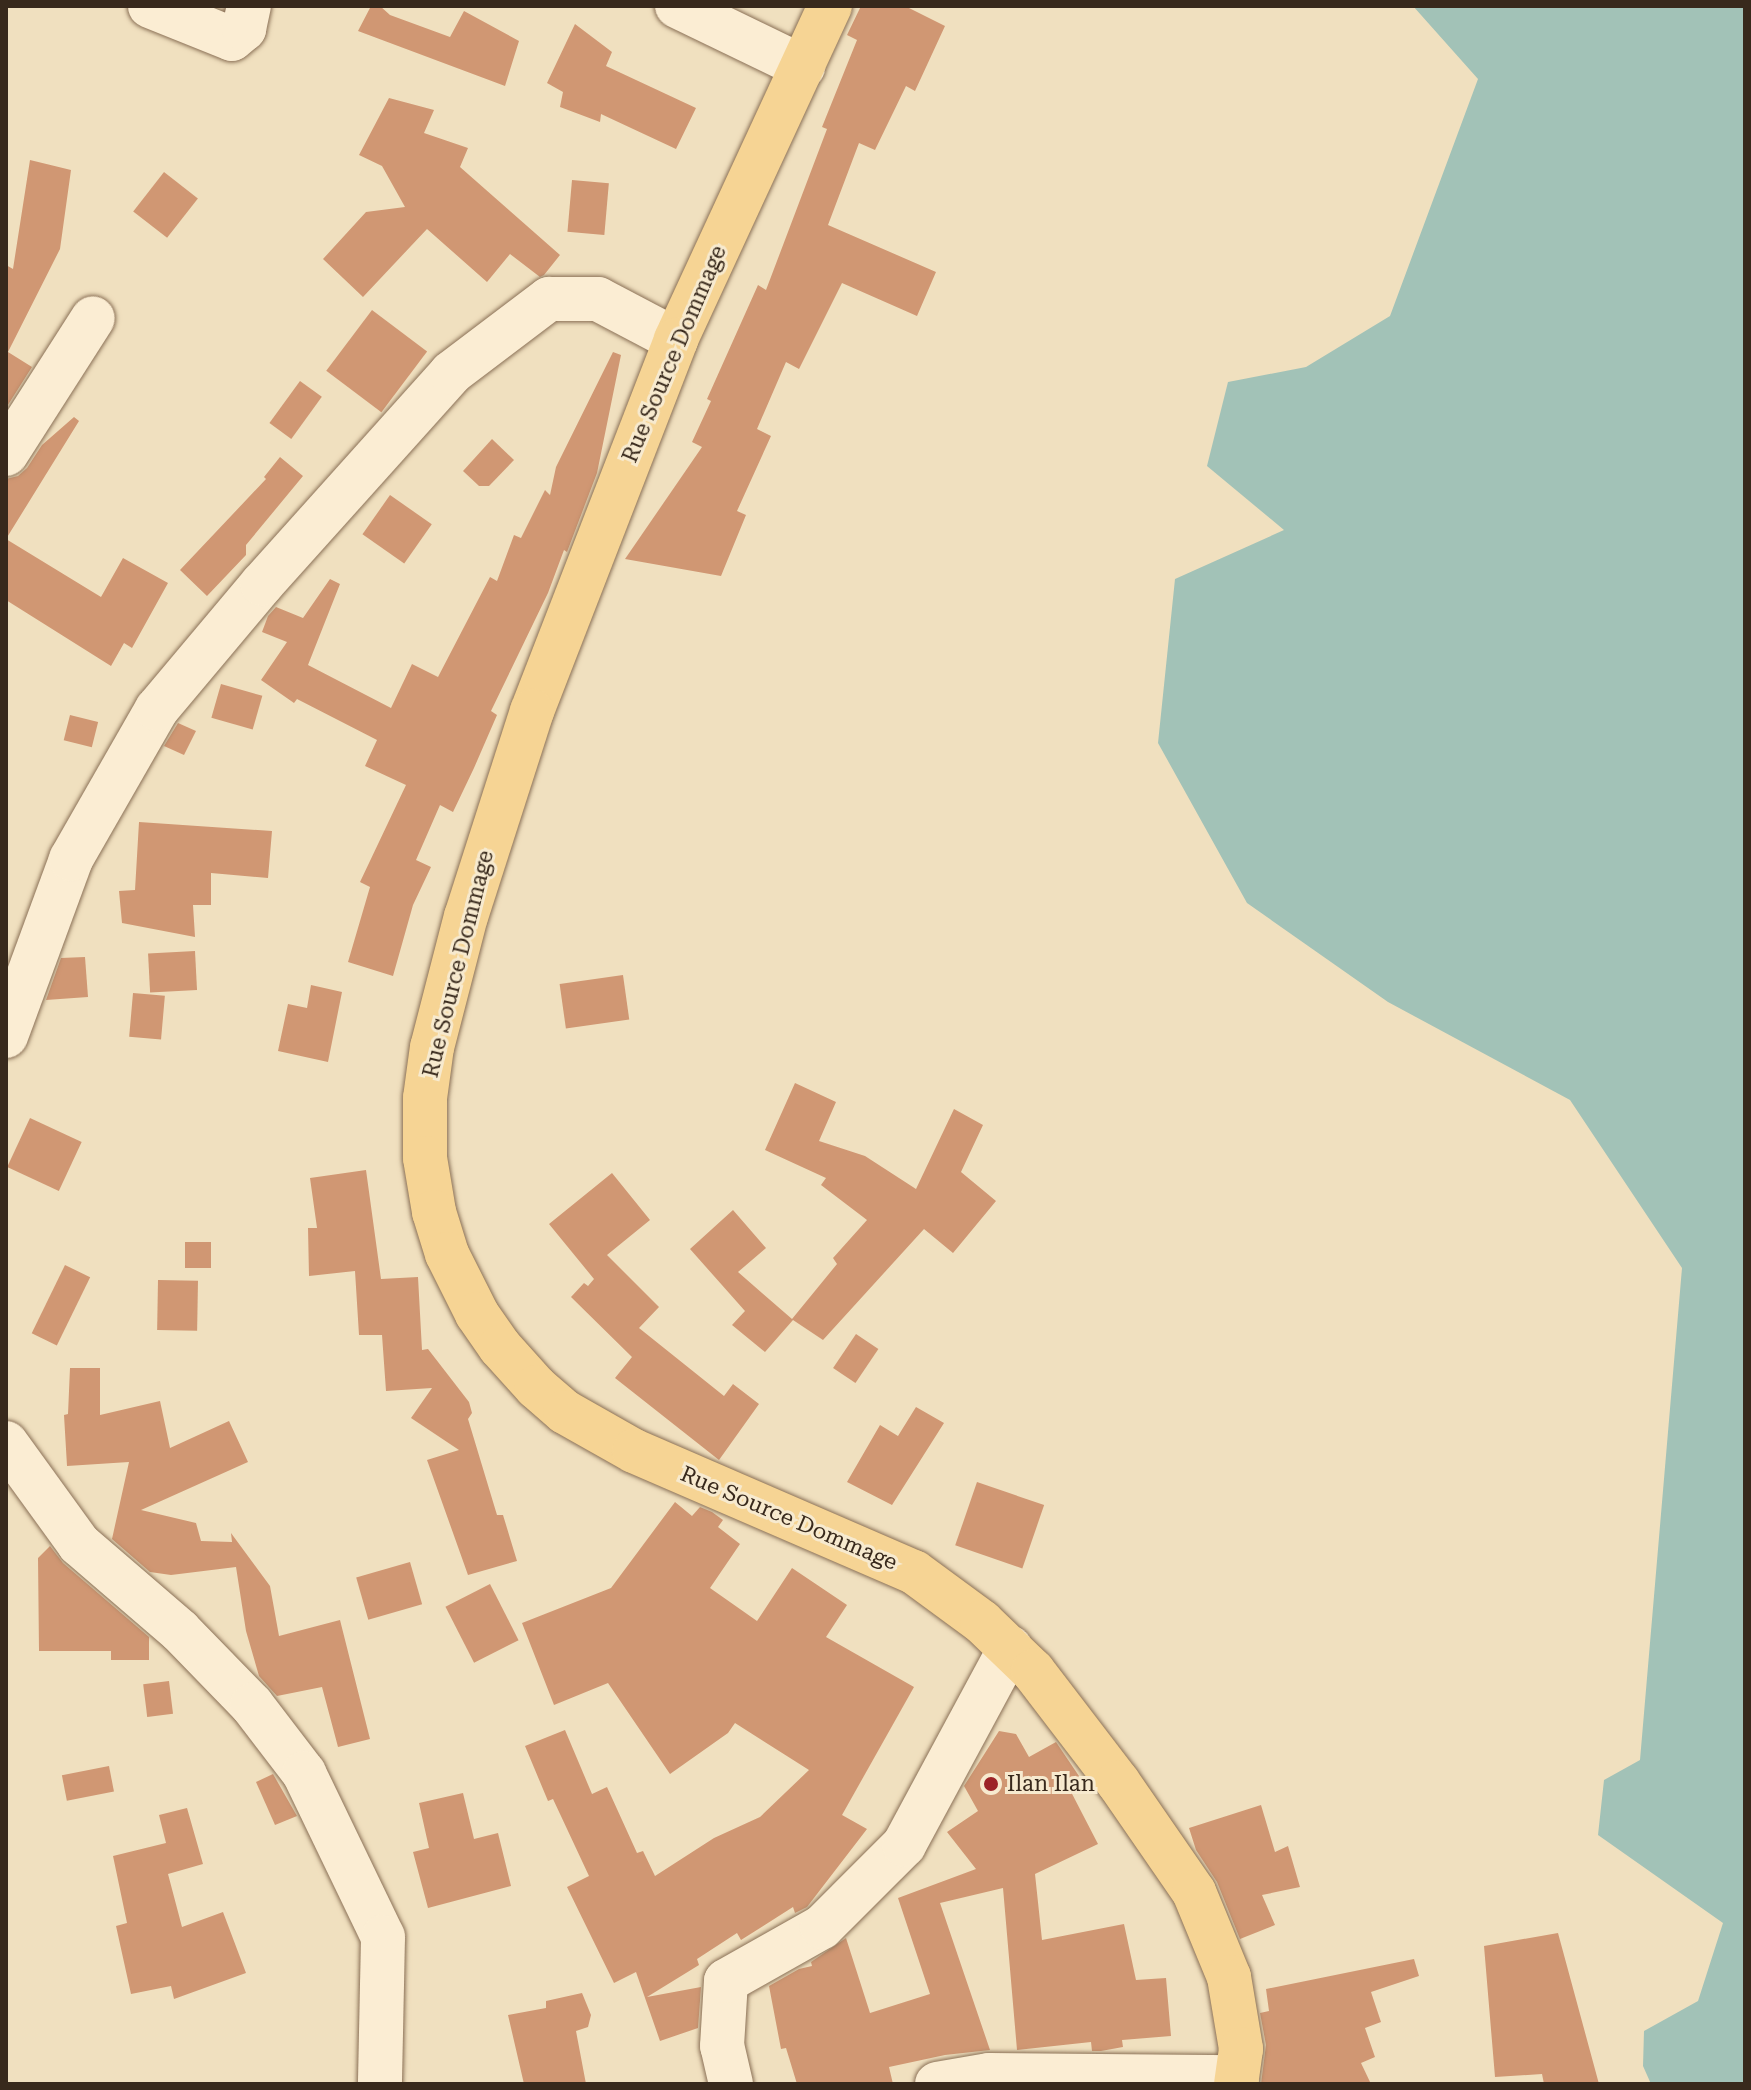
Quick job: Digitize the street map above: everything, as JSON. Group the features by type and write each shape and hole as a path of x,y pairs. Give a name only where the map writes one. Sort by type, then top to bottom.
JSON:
{"main road":[{"name":"Rue Source Dommage","path":"830,6 676,340 532,711 466,916 432,1047 425,1098 425,1158 434,1212 447,1254 477,1314 527,1377 565,1412 634,1451 914,1572 1010,1648 1033,1671 1118,1782 1194,1892 1229,1977 1241,2049 1237,2080"}],"street":[{"path":"150,6 232,39 244,29 249,6"},
{"path":"677,6 803,67"},
{"path":"6,1036 71,859 157,709 262,584 451,373 549,299 598,299 676,340"},
{"path":"6,454 93,318"},
{"path":"6,1443 79,1544 180,1631 252,1705 304,1773 383,1937 380,2084"},
{"path":"731,2084 722,2046 726,1981 822,1927 904,1845 1010,1648"},
{"path":"937,2084 989,2080 1237,2080"}],"water":[{"path":"1413,6 1745,6 1745,2084 1651,2084 1643,2066 1644,2031 1698,2001 1723,1923 1598,1835 1604,1780 1640,1760 1682,1268 1570,1100 1388,1002 1247,903 1158,743 1175,579 1284,530 1207,466 1228,382 1306,367 1390,316 1478,79"}],"building":[{"path":"371,6 380,6 390,15 450,37 464,11 519,41 505,86 358,31"},
{"path":"861,6 905,6 945,26 915,91 906,86 875,150 859,143 828,225 936,272 917,316 842,283 799,369 786,362 757,429 771,436 737,511 746,515 721,576 625,559 702,447 692,442 711,401 707,399 758,285 766,290 827,129 822,127 857,40 847,35"},
{"path":"575,24 612,52 606,66 696,108 676,149 601,114 600,122 560,107 563,92 547,83"},
{"path":"389,98 434,110 424,133 468,148 460,167 560,255 544,275 540,277 510,254 487,282 427,229 363,297 323,259 366,212 405,207 382,166 359,155"},
{"path":"30,160 71,170 60,249 8,352 32,367 6,408 6,265 13,269"},
{"path":"164,172 198,198 167,238 133,211"},
{"path":"572,180 609,183 604,235 567,232"},
{"path":"372,310 427,352 381,412 326,371"},
{"path":"613,352 621,355 597,473 567,552 564,550 548,593 491,711 497,715 474,768 453,812 440,805 416,860 431,867 413,905 393,976 348,962 370,887 360,882 406,785 365,766 377,740 297,699 294,703 261,680 287,642 262,632 268,616 276,607 303,618 330,579 340,584 308,665 391,708 412,664 438,677 490,577 497,581 514,535 521,538 545,490 550,495 556,467"},
{"path":"300,381 322,397 291,439 269,423"},
{"path":"74,417 79,421 6,539 6,479 18,476 27,468 42,445"},
{"path":"492,439 514,460 489,486 479,486 463,471"},
{"path":"280,457 303,476 246,545 246,555 207,596 180,570 266,479 264,477"},
{"path":"390,495 432,524 404,564 362,534"},
{"path":"6,539 101,597 123,558 168,583 132,648 124,643 111,666 6,600"},
{"path":"221,684 262,696 253,729 211,718"},
{"path":"70,715 98,722 92,747 64,740"},
{"path":"178,723 196,731 184,755 164,746"},
{"path":"139,822 272,831 268,878 211,873 211,905 193,905 195,937 122,923 119,891 135,890"},
{"path":"195,951 197,990 150,992 148,953"},
{"path":"85,957 88,997 46,1000 61,958"},
{"path":"623,975 629,1020 566,1028 560,984"},
{"path":"311,985 342,992 328,1062 278,1051 288,1004 307,1008"},
{"path":"133,993 165,996 161,1040 129,1037"},
{"path":"795,1083 836,1102 819,1141 865,1156 916,1189 954,1109 983,1125 961,1172 996,1201 953,1253 924,1229 823,1340 793,1320 765,1352 732,1325 745,1311 690,1249 733,1210 766,1248 738,1272 792,1319 837,1264 833,1258 867,1220 821,1185 826,1178 765,1150"},
{"path":"30,1118 82,1142 59,1191 7,1167"},
{"path":"366,1170 381,1279 418,1277 422,1350 428,1349 469,1402 472,1413 468,1419 497,1515 503,1515 517,1561 468,1575 427,1460 459,1450 411,1418 432,1388 386,1391 382,1335 359,1335 355,1271 309,1276 308,1228 317,1228 310,1178"},
{"path":"612,1173 650,1220 607,1255 659,1307 639,1328 724,1396 733,1384 759,1404 719,1460 615,1378 632,1357 571,1297 584,1283 588,1286 594,1279 549,1224"},
{"path":"185,1242 211,1242 211,1268 185,1268"},
{"path":"65,1265 90,1277 57,1346 32,1333"},
{"path":"158,1280 198,1281 197,1331 157,1330"},
{"path":"856,1334 878,1349 855,1383 833,1368"},
{"path":"70,1368 100,1368 100,1415 160,1401 170,1448 229,1421 248,1462 141,1510 196,1523 201,1541 232,1542 231,1533 270,1586 279,1636 340,1620 370,1739 338,1747 322,1687 277,1696 259,1676 246,1631 236,1567 171,1575 150,1572 112,1539 129,1462 67,1466 64,1415 68,1414"},
{"path":"916,1407 944,1423 892,1505 847,1482 880,1425 898,1436"},
{"path":"977,1482 1044,1505 1022,1568 955,1545"},
{"path":"675,1502 692,1516 700,1507 712,1512 723,1520 718,1527 740,1544 710,1588 757,1621 792,1568 847,1605 826,1637 914,1687 842,1815 867,1829 807,1907 795,1913 793,1907 741,1940 737,1933 697,1959 699,1965 647,1997 701,1987 698,2028 660,2041 636,1972 614,1983 567,1887 589,1876 553,1799 548,1801 525,1746 565,1730 592,1794 607,1787 637,1853 643,1851 655,1876 714,1838 760,1817 809,1770 735,1723 728,1733 670,1774 608,1683 554,1705 522,1623 611,1588"},
{"path":"50,1546 63,1563 149,1637 149,1660 111,1660 111,1651 39,1651 38,1558"},
{"path":"410,1562 422,1604 368,1620 356,1577"},
{"path":"490,1584 519,1640 474,1663 445,1607"},
{"path":"169,1681 173,1714 147,1717 143,1684"},
{"path":"999,1731 1016,1734 1029,1757 1056,1742 1081,1779 1068,1786 1098,1844 1035,1874 1042,1940 1124,1924 1136,1980 1166,1978 1171,2036 1122,2040 1123,2047 1101,2051 1092,2051 1091,2042 1017,2050 1003,1888 940,1903 990,2050 945,2055 889,2067 893,2084 797,2084 786,2048 781,2049 769,1986 799,1969 812,1966 811,1962 846,1938 870,2013 930,1994 898,1898 976,1869 947,1832 978,1811 964,1786"},
{"path":"109,1766 114,1792 67,1801 62,1775"},
{"path":"273,1774 297,1816 275,1825 256,1782"},
{"path":"463,1793 474,1839 498,1833 511,1886 428,1908 413,1852 429,1848 419,1803"},
{"path":"1261,1805 1275,1852 1288,1846 1300,1887 1262,1895 1275,1925 1240,1939 1217,1882 1196,1850 1189,1828"},
{"path":"187,1808 203,1864 168,1874 182,1927 223,1912 246,1973 174,1999 171,1986 131,1994 116,1926 127,1923 113,1856 166,1843 159,1815"},
{"path":"1558,1933 1599,2084 1544,2084 1542,2074 1495,2077 1484,1946"},
{"path":"1414,1959 1419,1976 1371,1992 1381,2022 1365,2028 1375,2057 1361,2063 1371,2084 1261,2084 1266,2045 1260,2013 1269,2011 1266,1989"},
{"path":"582,1993 591,2015 588,2027 576,2031 586,2084 524,2084 508,2015 546,2008 546,2001"}],"place":[{"name":"Ilan Ilan","path":"991,1784"}]}
